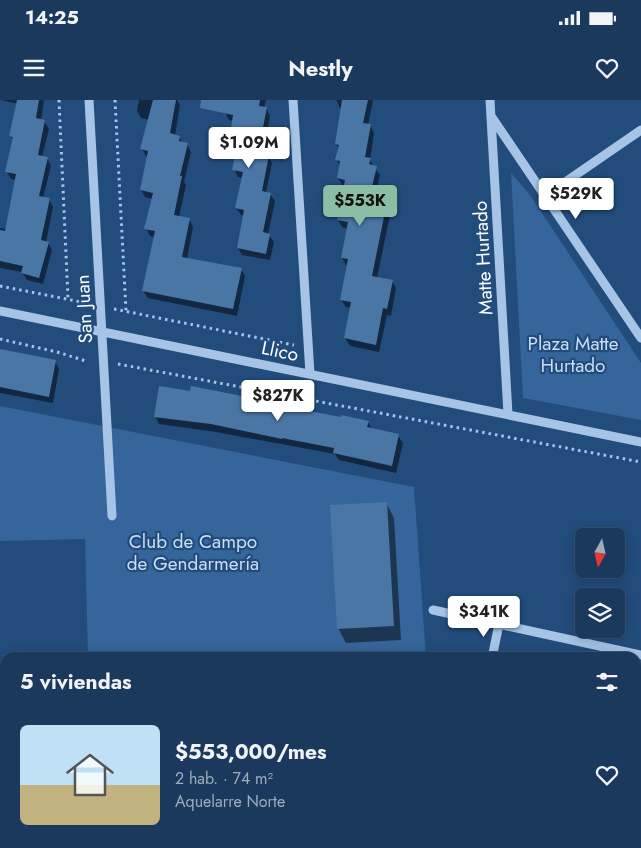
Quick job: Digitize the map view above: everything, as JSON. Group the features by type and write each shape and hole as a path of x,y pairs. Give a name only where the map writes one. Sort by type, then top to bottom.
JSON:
{"street":[{"name":"San Juan","path":"89,100 112,516"},
{"path":"293,100 310,374"},
{"name":"Matte Hurtado","path":"490,100 508,414"},
{"path":"491,116 641,338"},
{"path":"545,196 641,130"},
{"name":"Llico","path":"0,311 641,442"},
{"path":"433,610 627,652"},
{"path":"493,652 499,624"}],"path":[{"path":"59,100 68,299"},
{"path":"115,100 126,311"},
{"path":"0,286 80,302"},
{"path":"111,308 294,345"},
{"path":"0,339 57,352 86,361"},
{"path":"117,364 641,462"}],"green space":[{"name":"Plaza Matte Hurtado","path":"511,173 530,195 641,363 641,420 523,398"},
{"name":"Club de Campo de Gendarmería","path":"0,406 414,487 426,652 88,652 85,539 0,541"}],"building":[{"path":"17,100 39,100 36,118 45,120 38,155 48,157 39,196 50,198 41,240 49,242 39,278 21,273 23,266 0,261 0,230 5,231 16,174 5,172 13,137 9,136"},
{"path":"153,100 176,100 170,133 180,136 179,141 188,143 180,176 182,176 174,215 190,218 182,257 242,268 233,309 142,291 155,231 144,229 153,193 140,190 148,151 140,149"},
{"path":"201,100 260,100 259,106 267,107 258,153 269,155 262,191 271,193 263,232 270,234 266,254 237,248 244,210 235,208 243,172 232,170 240,130 231,128 233,115 200,108"},
{"path":"342,100 368,100 363,123 371,124 365,157 371,158 369,164 377,166 368,203 386,207 372,276 393,280 387,309 383,308 376,345 344,338 351,302 340,300 348,259 341,258 348,222 337,220 345,180 337,178 340,161 335,160 339,145 335,144"},
{"path":"0,349 56,360 49,397 0,387"},
{"path":"159,386 190,391 191,386 288,405 288,407 369,421 367,427 399,434 392,466 333,453 334,448 211,424 154,417"},
{"path":"387,502 394,626 337,629 330,505"}]}
